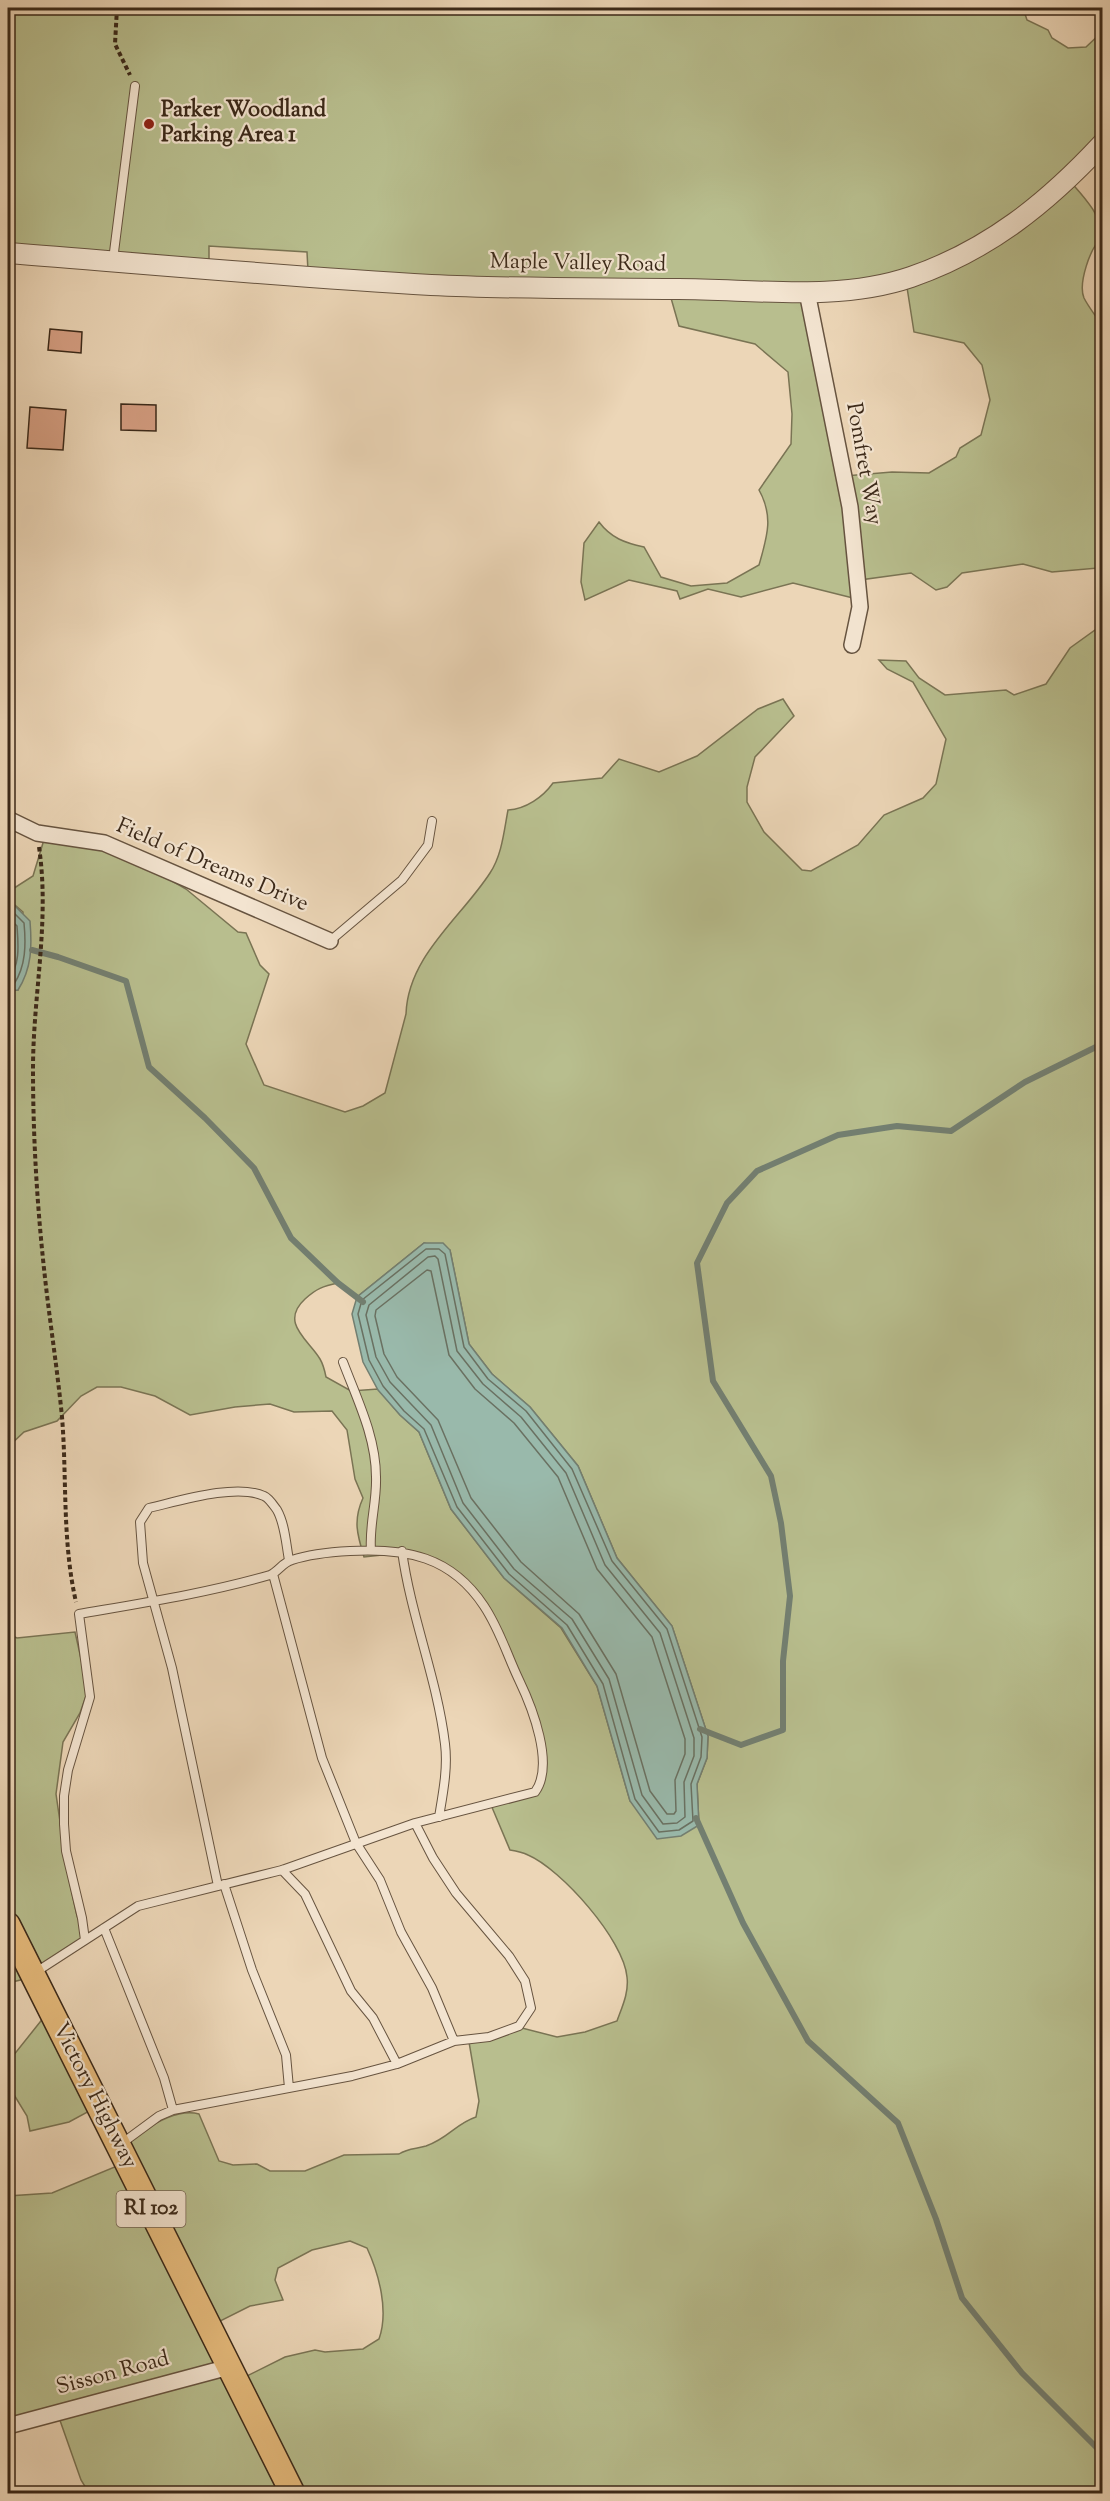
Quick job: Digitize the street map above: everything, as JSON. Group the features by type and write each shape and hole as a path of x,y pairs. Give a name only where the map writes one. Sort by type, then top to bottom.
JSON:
{"main road":[{"name":"Victory Highway","path":"8,1924 293,2493"}],"street":[{"name":"Maple Valley Road","path":"8,253 429,285 540,289 719,289 807,292 866,289 910,278 950,261 1024,218 1067,182 1102,144"},
{"name":"Pomfret Way","path":"807,292 850,507 860,607 852,645"},
{"name":"Field of Dreams Drive","path":"8,819 37,832 104,843 330,941"},
{"name":"Sisson Road","path":"8,2426 229,2367"}],"lane":[{"path":"112,261 135,86"},
{"path":"330,941 402,880 428,845 432,821"},
{"path":"343,1362 369,1429 374,1456 376,1476 375,1503 369,1533 371,1550"},
{"path":"289,1560 282,1522 276,1509 266,1497 239,1491 149,1508 140,1522 143,1563 172,1668 221,1885 286,2055 290,2088"},
{"path":"33,1974 138,1906 282,1870 415,1823 535,1792 540,1785 542,1775 542,1749 525,1692 512,1667 501,1634 483,1604 448,1568 427,1558 402,1551 371,1550 336,1552 289,1560 273,1574 152,1602 79,1614 90,1697 68,1770 64,1796 64,1824 66,1851 85,1940"},
{"path":"402,1551 407,1587 445,1745 444,1785 440,1816"},
{"path":"273,1574 322,1758 356,1843 380,1880 401,1932 432,1988 454,2041"},
{"path":"119,2145 159,2116 173,2110 352,2076 397,2064 454,2041 489,2037 519,2026 531,2008 525,1982 514,1964 456,1893 415,1823"},
{"path":"282,1870 305,1894 351,1991 373,2018 397,2064"},
{"path":"105,1928 164,2078 173,2110"}],"path":[{"path":"117,8 115,44 135,86"},
{"path":"37,832 43,891 33,1066 36,1177 47,1297 56,1350 72,1582 79,1614"}],"green space":[{"path":"8,8 1023,8 1027,20 1048,30 1052,38 1068,48 1086,47 1102,32 1102,142 1069,180 1096,214 1102,238 1089,257 1084,275 1083,292 1086,302 1102,326 1102,573 1098,568 1052,572 1023,564 962,573 947,587 936,590 911,573 860,580 861,600 793,583 741,597 708,589 680,599 677,591 629,580 585,600 581,582 584,543 599,522 619,539 644,547 661,577 691,586 727,583 759,565 762,555 768,518 759,490 791,444 792,414 788,372 755,344 679,326 669,291 308,271 307,252 209,246 209,264 8,251","holes":["906,281 914,332 964,343 982,365 990,400 981,435 960,448 956,457 929,473 892,472 845,476 809,291"]},
{"path":"1102,625 1102,2493 89,2493 81,2480 57,2412 8,2425 8,2196 52,2193 122,2164 127,2140 162,2120 181,2114 199,2114 219,2161 233,2165 257,2164 270,2171 305,2171 344,2155 399,2154 426,2146 476,2117 479,2101 469,2042 522,2028 557,2037 585,2032 617,2021 625,2000 627,1977 615,1944 589,1907 542,1863 521,1852 510,1850 491,1805 542,1785 543,1745 500,1629 447,1565 430,1557 410,1552 364,1557 357,1527 358,1513 363,1498 355,1479 347,1430 332,1411 294,1412 270,1404 190,1415 155,1396 121,1387 97,1387 81,1396 57,1421 24,1432 8,1447 8,991 18,990 23,912 8,899 8,892 33,876 46,833 117,849 186,889 238,932 246,933 260,965 269,974 246,1044 264,1085 345,1112 363,1106 385,1093 406,1014 409,993 416,974 438,939 478,890 494,866 502,843 508,810 534,801 553,783 602,778 619,759 659,772 697,756 758,709 783,699 794,716 755,757 747,787 747,802 764,832 802,870 811,871 858,845 884,815 923,798 936,784 946,739 913,682 887,669 879,660 906,661 919,678 945,695 1006,690 1014,695 1046,684 1070,648","holes":["424,1243 450,1250 469,1344 492,1374 530,1407 578,1466 617,1558 672,1626 708,1736 707,1758 697,1784 699,1825 630,1801 597,1686 561,1628 504,1578 451,1509 419,1432 400,1415 378,1389 351,1391 326,1377 320,1359 295,1324 298,1308 313,1293 338,1283 357,1297","350,2241 367,2248 375,2269 383,2305 379,2339 363,2349 325,2352 315,2350 285,2357 241,2379 220,2321 250,2306 283,2300 275,2280 278,2268 312,2250"]},
{"path":"75,1632 88,1690 80,1713 63,1742 56,1794 67,1870 77,1916 85,1936 37,1976 8,1983 8,1952 21,1944 8,1916 8,1634 17,1638"},
{"path":"52,2007 95,2108 69,2122 30,2131 27,2116 8,2085 8,2059 13,2056"}],"water":[{"path":"8,899 30,921 31,939 30,957 23,982 18,990 8,991"},
{"path":"424,1243 443,1243 450,1250 469,1344 492,1374 530,1407 578,1466 617,1558 672,1626 708,1736 707,1758 697,1784 699,1825 681,1836 657,1839 630,1801 597,1686 562,1628 504,1578 451,1509 419,1432 378,1390 363,1362 352,1314 357,1297"}],"building":[{"path":"50,329 82,332 81,353 48,350"},
{"path":"121,404 156,405 156,431 121,430"},
{"path":"30,407 66,410 63,450 27,448"}],"waterway":[{"path":"32,950 126,981 149,1067 205,1118 254,1168 291,1238 338,1283 363,1302"},
{"path":"700,1729 741,1745 783,1730 783,1661 790,1596 781,1523 771,1476 713,1381 697,1263 727,1203 757,1171 838,1135 897,1126 951,1131 1025,1082 1102,1044"},
{"path":"696,1818 743,1923 808,2041 898,2123 936,2219 962,2298 1022,2373 1102,2453"}],"place":[{"name":"Parker Woodland Parking Area 1","path":"149,124"}]}
